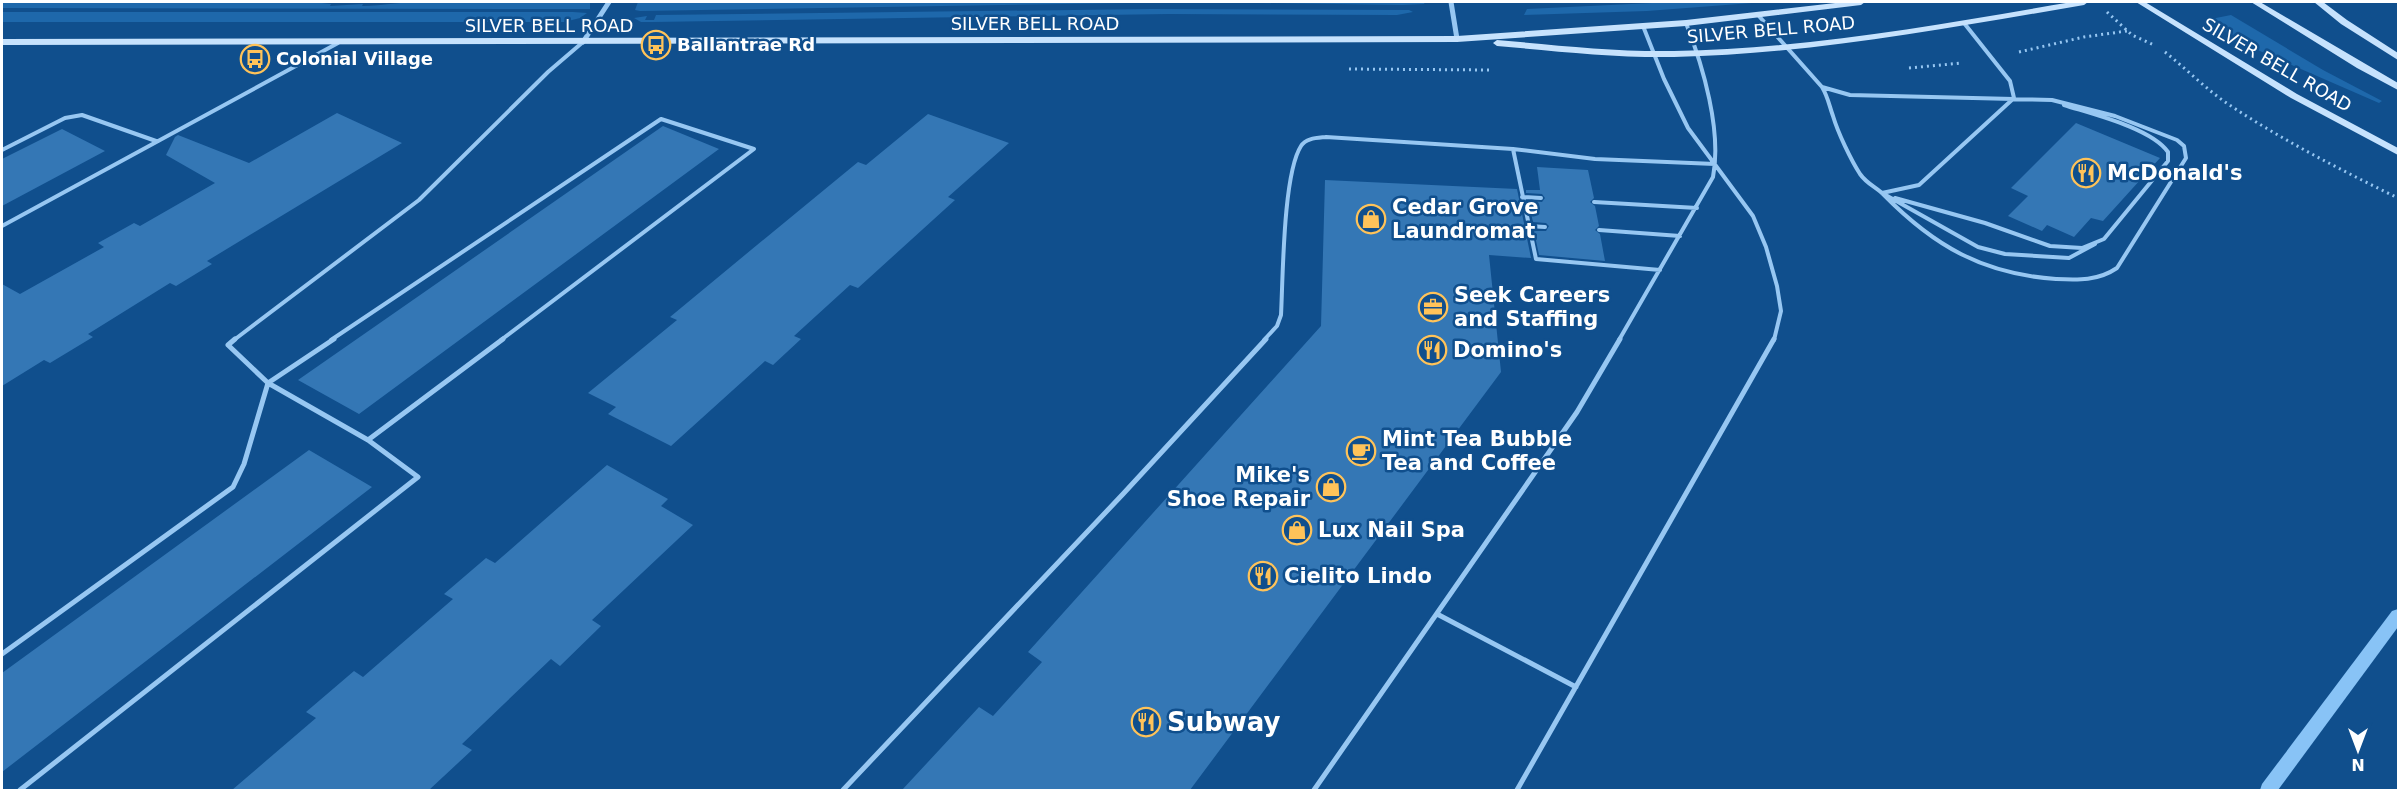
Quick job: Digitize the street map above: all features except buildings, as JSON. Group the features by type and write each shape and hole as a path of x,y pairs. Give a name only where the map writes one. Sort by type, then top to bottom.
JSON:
{"street":[{"path":"583,42 609,2"},
{"path":"1451,2 1457,39"},
{"name":"SILVER BELL ROAD","path":"2,42 1457,39 1686,23 1861,2"},
{"name":"SILVER BELL ROAD","path":"1457,39 1573,50 1654,54 1698,53 1846,42 2084,2"},
{"name":"SILVER BELL ROAD","path":"2140,2 2294,96 2398,152"},
{"name":"SILVER BELL ROAD","path":"2255,2 2398,87"},
{"path":"2318,2 2398,57"}],"lane":[{"path":"1758,15 1822,87 1830,100 1833,117 1860,174 1869,185 1953,234 1994,251 2069,258 2095,244"},
{"path":"1314,790 1577,412 1712,182 1715,164 1713,109 1698,53 1686,23"},
{"path":"1964,23 2010,81 2014,98"},
{"path":"1517,790 1774,340 1779,326 1781,311 1777,286 1766,247 1753,216 1688,128 1643,26"},
{"path":"20,790 418,477 368,440 267,383 228,345 248,327 419,200 548,72 583,42"},
{"path":"2,226 338,43"},
{"path":"1822,87 1842,93 1874,96 2052,100 2089,108 2168,135 2184,146 2186,158 2117,268 2109,275 2079,280 2043,278 2002,271 1982,264 1911,223 1882,193"},
{"path":"2014,98 2045,100 2091,113 2149,138 2166,148 2169,153 2168,161 2104,240 2084,248 2072,249 2042,244 1986,223 1920,207 1882,193 1918,186 2014,98"},
{"path":"2,150 65,118 82,115 156,141"},
{"path":"2,654 233,487 244,464 267,383 661,119 754,149 368,440"},
{"path":"843,790 1124,494 1277,326 1281,315 1291,183 1295,158 1303,144 1315,138 1326,137 1513,149 1595,159 1715,164"},
{"path":"1513,149 1536,260 1660,270"},
{"path":"1522,197 1541,198"},
{"path":"1594,202 1697,207"},
{"path":"1528,226 1545,227"},
{"path":"1599,230 1680,236"},
{"path":"1437,614 1576,687"}],"path":[{"path":"2103,9 2132,35 2167,53 2206,87 2250,117 2398,198"}],"shaded area":[{"path":"2,2 313,2 331,4 330,6 363,4 362,6 422,2 590,2 590,9 2,8"},
{"path":"638,2 1192,2 640,11 635,10"},
{"path":"1192,2 1425,2 1424,4 1402,5"},
{"path":"1673,2 1765,2 1647,11 1524,15 1527,9"},
{"path":"1152,9 1409,10 1413,12 1397,15 1169,14 653,22 641,22 634,18 647,16 645,20 654,20 656,15"},
{"path":"2,12 587,13 580,18 564,22 2,22"},
{"path":"2231,15 2323,70 2382,101 2379,103 2237,41 2211,19"}],"waterway":[{"path":"2268,790 2398,616"}],"place":[{"name":"Ballantrae Rd","path":"656,45"},
{"name":"Colonial Village","path":"255,59"},
{"name":"McDonald's","path":"2086,173"},
{"name":"Cedar Grove Laundromat","path":"1371,219"},
{"name":"Seek Careers and Staffing","path":"1433,307"},
{"name":"Domino's","path":"1432,350"},
{"name":"Mint Tea Bubble Tea and Coffee","path":"1361,451"},
{"name":"Mike's Shoe Repair","path":"1331,487"},
{"name":"Lux Nail Spa","path":"1297,530"},
{"name":"Cielito Lindo","path":"1263,576"},
{"name":"Subway","path":"1146,722"}]}
